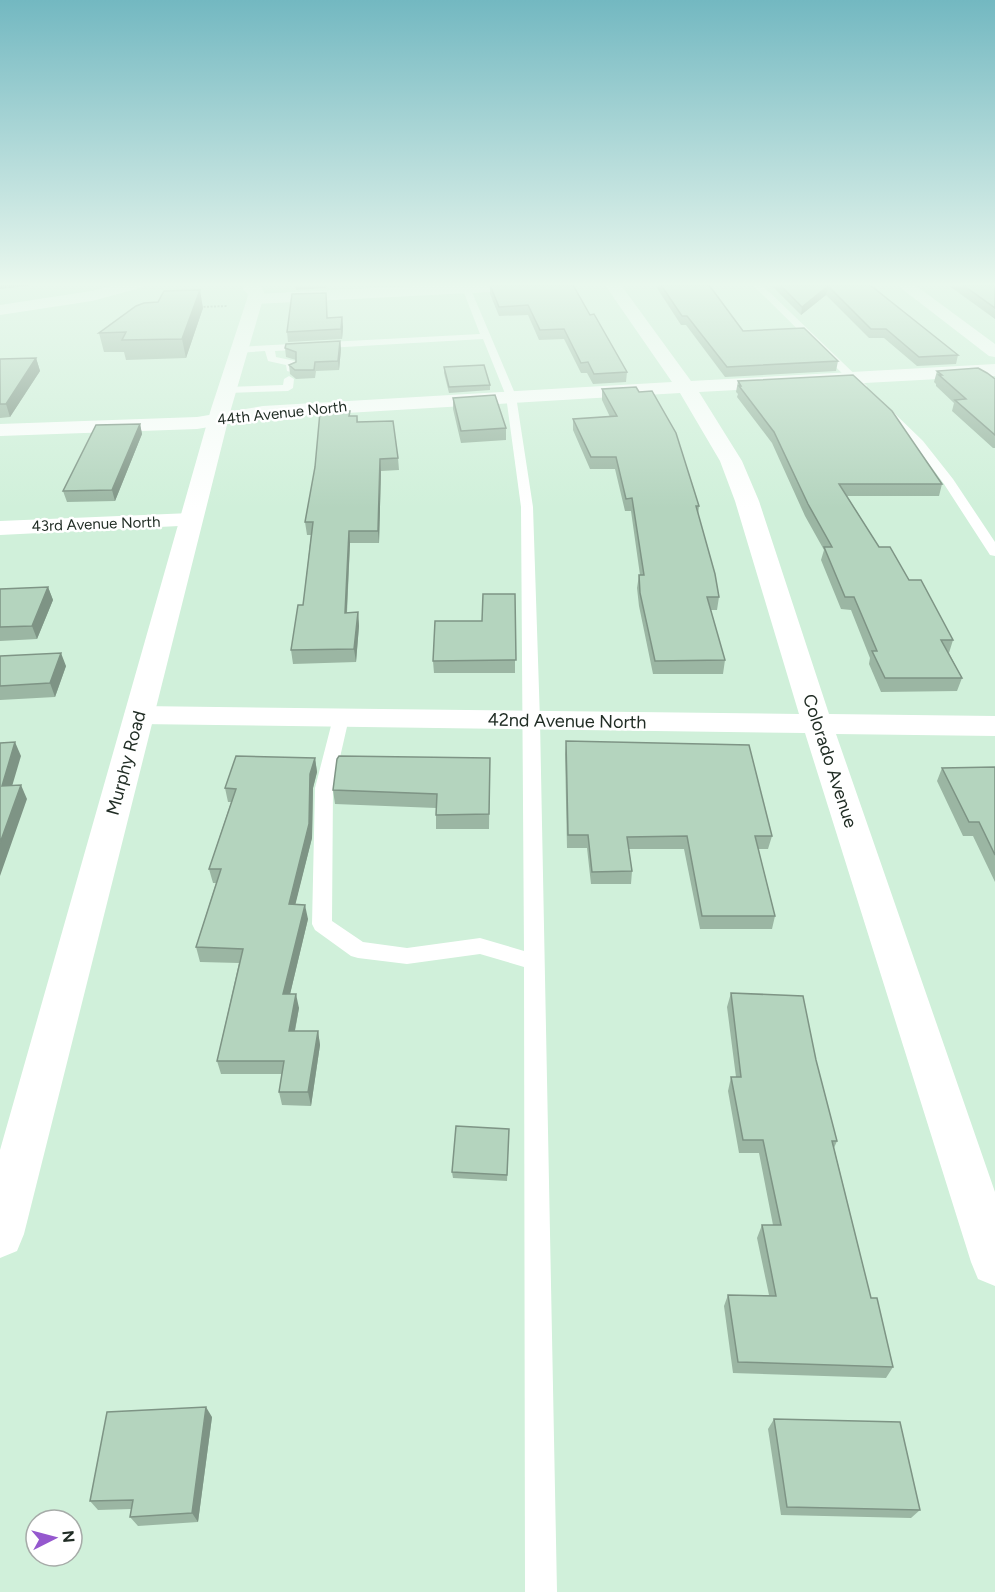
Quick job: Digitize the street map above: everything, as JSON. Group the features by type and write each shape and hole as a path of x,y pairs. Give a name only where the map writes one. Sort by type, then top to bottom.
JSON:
{"street":[{"name":"Murphy Road","path":"0,1234 235,359"},
{"name":"Colorado Avenue","path":"665,359 703,412 731,461 747,501 817,724 995,1262"},
{"name":"44th Avenue North","path":"0,430 197,423 224,405 286,411 511,396 995,370"},
{"name":"43rd Avenue North","path":"0,528 191,520"},
{"name":"42nd Avenue North","path":"139,716 995,726"}],"lane":[{"path":"277,359 291,363 286,411"},
{"path":"496,359 511,396 527,507 532,720 541,1592"},
{"path":"834,359 919,443 949,482 995,552"},
{"path":"224,405 289,379"},
{"path":"341,718 324,788 322,924 358,950 407,956 480,946 534,962"}],"building":[{"path":"0,359 35,359 6,404 0,404"},
{"path":"296,359 338,359 315,362 314,370 295,370 289,365 296,362"},
{"path":"579,359 620,359 627,372 594,374 588,362 581,363"},
{"path":"721,359 838,361 727,367"},
{"path":"484,365 490,385 449,387 444,367"},
{"path":"978,368 995,379 995,435 955,400 966,399 937,371"},
{"path":"853,375 892,411 942,484 839,484 879,547 890,547 909,580 921,580 953,640 941,640 962,678 885,678 872,651 877,651 854,597 845,597 824,547 832,547 808,504 774,432 739,386 741,386 738,381"},
{"path":"636,387 639,392 652,391 676,433 699,506 696,506 715,574 719,597 707,597 725,660 655,661 640,593 639,575 644,575 632,498 626,499 616,457 591,457 573,419 617,416 602,389"},
{"path":"495,395 506,428 461,431 453,398"},
{"path":"350,411 349,416 357,416 357,422 393,421 398,458 380,459 378,531 349,531 345,613 358,612 354,649 291,650 298,605 303,605 313,522 305,522 315,467 320,412"},
{"path":"140,424 112,490 63,491 96,425"},
{"path":"48,587 32,626 0,627 0,589"},
{"path":"483,594 515,594 516,660 433,661 435,621 482,621"},
{"path":"61,653 50,683 0,686 0,656"},
{"path":"566,741 749,745 772,836 755,836 775,916 702,916 687,836 627,837 632,871 592,872 588,835 568,835"},
{"path":"15,742 2,786 21,785 0,843 0,743"},
{"path":"236,756 315,758 310,774 309,824 289,904 305,905 283,994 296,994 289,1031 318,1031 308,1092 279,1092 284,1061 217,1061 243,949 196,947 221,869 209,869 236,789 225,788"},
{"path":"339,756 490,758 489,814 436,815 437,794 333,790"},
{"path":"995,767 995,855 979,822 969,822 942,768"},
{"path":"731,993 803,996 816,1060 837,1141 832,1141 871,1298 877,1298 893,1367 738,1362 728,1295 776,1296 762,1225 781,1225 763,1140 743,1140 731,1077 741,1077"},
{"path":"456,1126 509,1129 507,1175 452,1172"},
{"path":"206,1407 192,1513 130,1517 133,1500 90,1501 107,1412"},
{"path":"774,1419 900,1422 920,1510 787,1507"}]}
